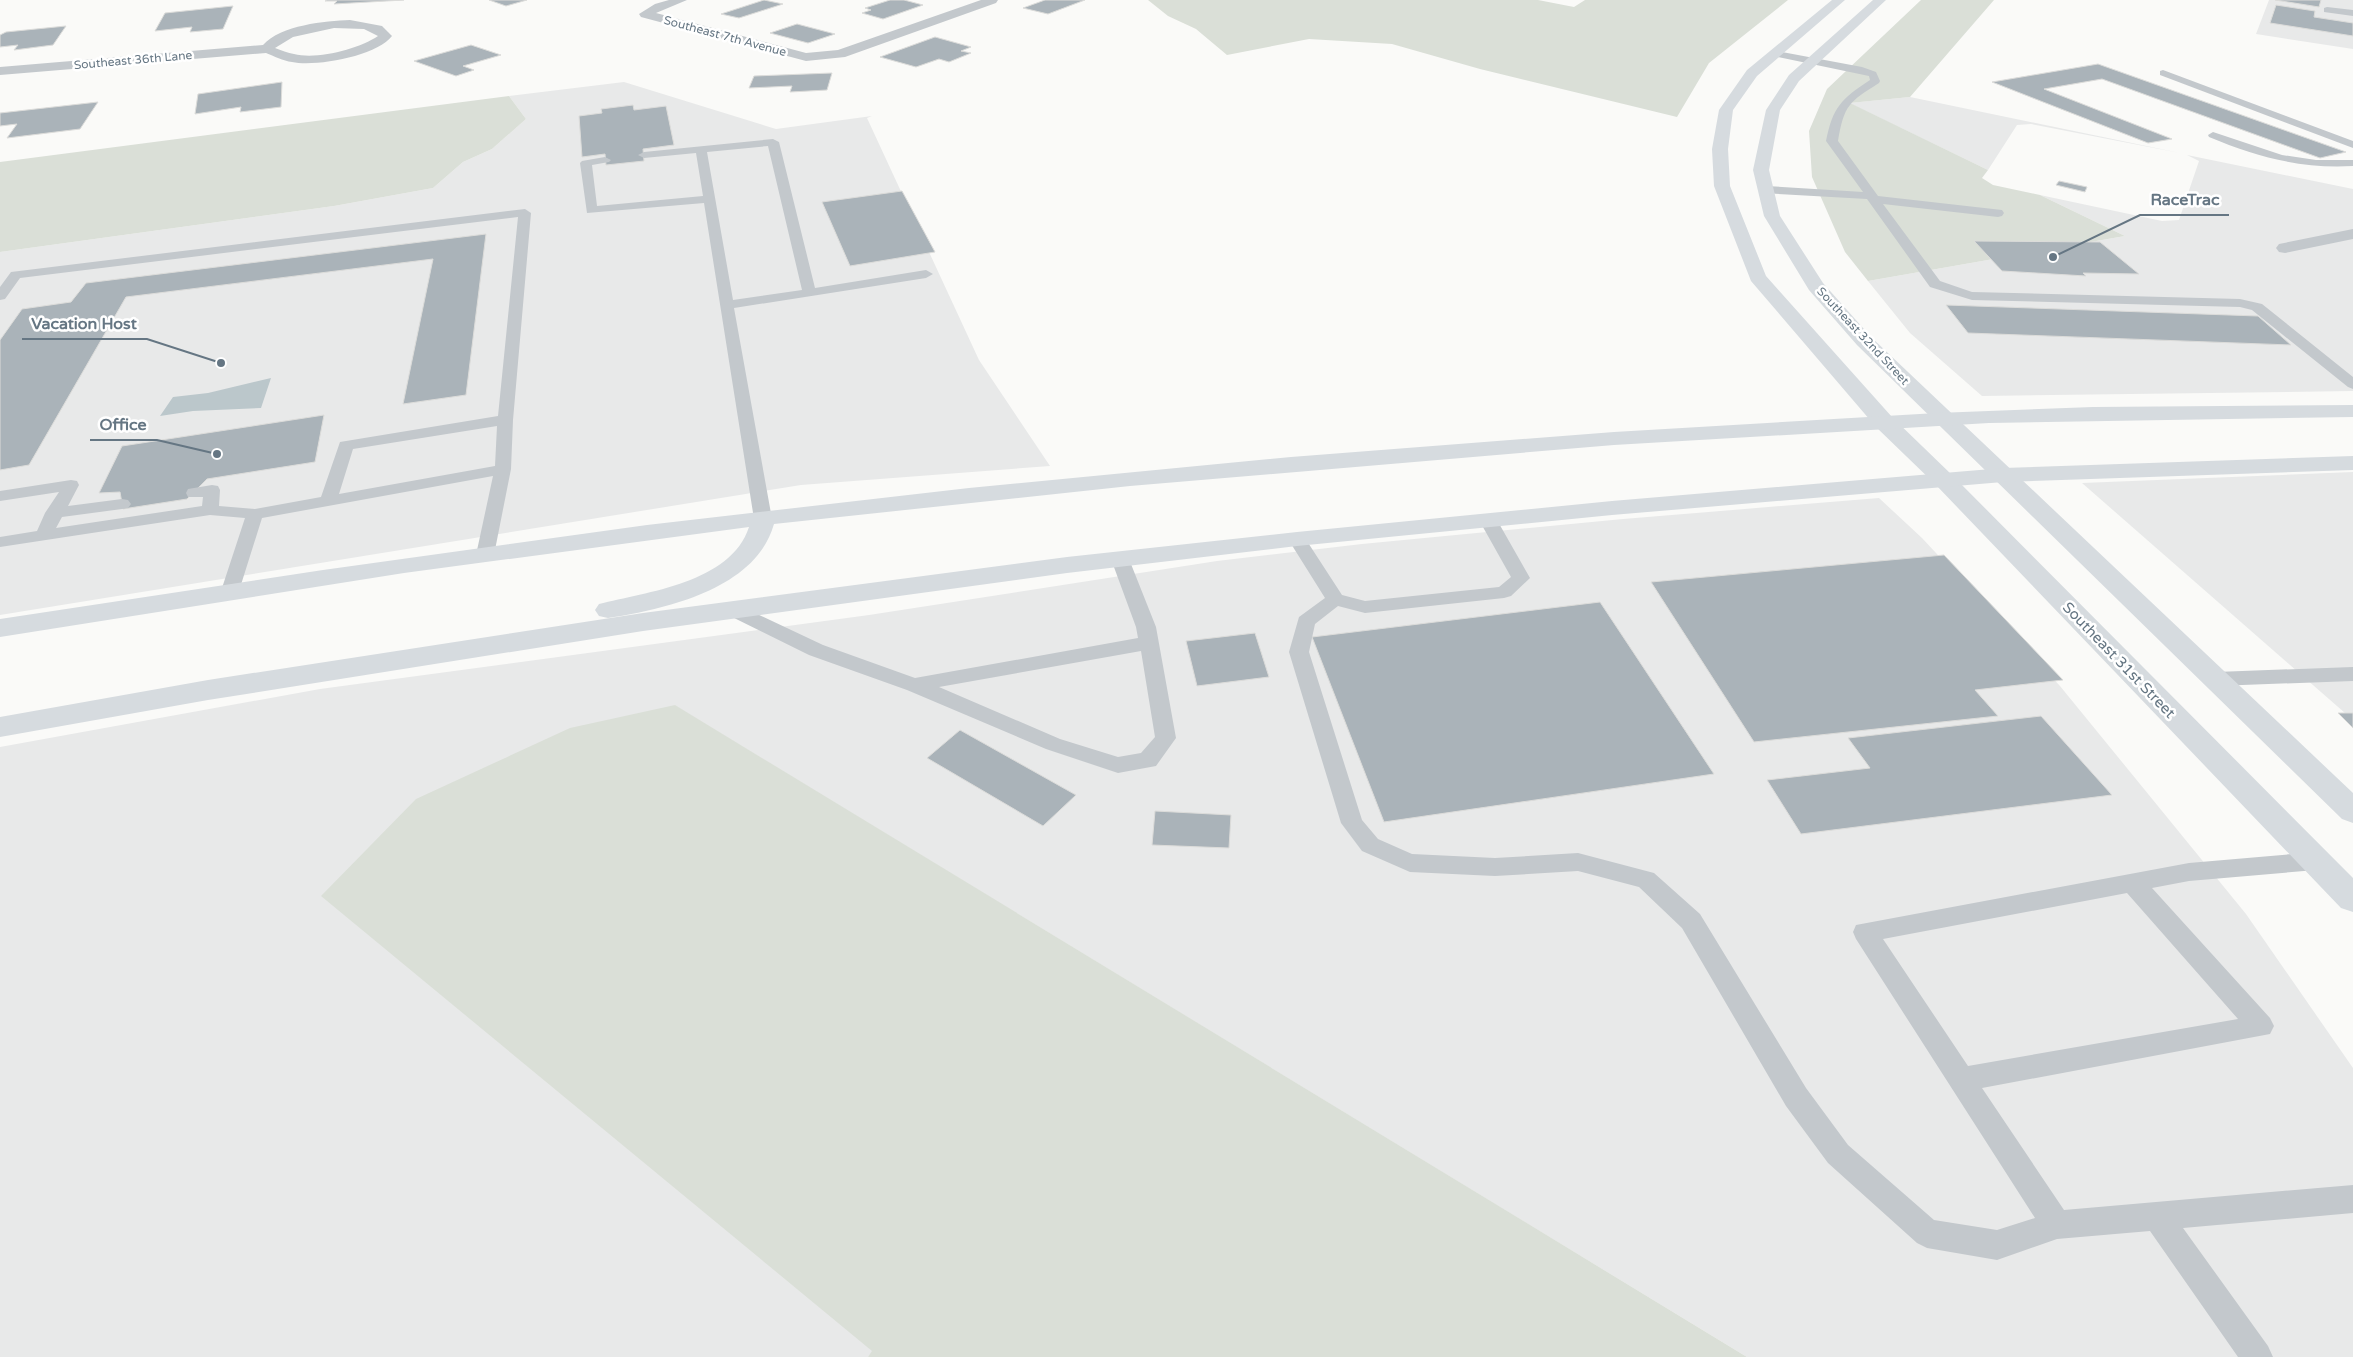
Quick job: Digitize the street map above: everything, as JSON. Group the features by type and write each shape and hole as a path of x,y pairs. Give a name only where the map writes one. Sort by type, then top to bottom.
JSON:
{"main road":[{"path":"1839,0 1752,73 1726,110 1720,149 1722,186 1757,277 1839,373 1884,422"},
{"name":"Southeast 32nd Street","path":"1880,0 1794,78 1774,110 1761,170 1772,216 1816,286 1864,341 1944,418"},
{"path":"0,628 230,591 645,533 1243,467 1548,443 1944,418 2353,411"},
{"path":"1944,418 2353,811"},
{"name":"Southeast 31st Street","path":"1884,422 1944,480 2353,898"},
{"path":"0,727 331,671 644,622 1120,559 1297,539 1488,520 2003,475 2353,463"},
{"path":"331,671 470,630 622,608 694,588 733,566 755,541 763,519"}],"street":[{"name":"Southeast 7th Avenue","path":"682,0 659,7 645,14 806,57 840,54 992,0"},
{"name":"Southeast 36th Lane","path":"0,71 267,49 294,59 330,58 347,55 373,45 386,36 375,28 340,24 293,33 277,40 267,49"},
{"path":"2285,248 2353,234"}],"lane":[{"path":"2328,10 2353,13"},
{"path":"1776,54 1862,70 1873,74 1875,81 1844,102 1837,114 1832,142 1935,284 1972,296 2248,305 2256,307 2353,384"},
{"path":"2163,73 2353,145"},
{"path":"2213,135 2256,153 2290,162 2326,165 2353,163"},
{"path":"644,156 773,142 808,293"},
{"path":"701,150 763,519"},
{"path":"605,160 586,163 591,210 709,199"},
{"path":"1766,190 1872,197 1998,213"},
{"path":"0,296 16,275 525,212 505,420 503,469 485,555"},
{"path":"727,305 926,274"},
{"path":"329,499 346,445 505,420"},
{"path":"0,542 210,510 256,514 329,499 503,469"},
{"path":"0,496 71,485 54,513 44,535"},
{"path":"194,493 212,490 210,510"},
{"path":"54,513 122,504"},
{"path":"230,591 256,514"},
{"path":"1297,539 1335,599 1366,607 1504,592 1521,578 1488,520"},
{"path":"733,610 816,650 914,685 1053,744 1118,766 1148,760 1166,738 1146,627 1120,559"},
{"path":"1335,599 1306,620 1299,652 1352,823 1370,845 1410,863 1495,867 1578,862 1646,880 1691,921 1796,1097 1838,1154 1927,1234 1997,1245 2057,1225 2353,1199"},
{"path":"914,685 1149,643"},
{"path":"2216,679 2353,674"},
{"path":"2057,1225 1866,932 2188,872 2316,861"},
{"path":"1962,1079 2261,1026 2133,883"},
{"path":"2157,1216 2257,1357"}],"shaded area":[{"path":"1148,0 1538,0 1574,7 1585,0 1788,0 1709,63 1677,117 1480,69 1392,44 1309,39 1227,55 1196,29 1168,16"},
{"path":"1921,0 1994,0 1910,97 1850,103 1988,170 1982,178 1993,185 2040,195 2125,236 1868,281 1845,252 1812,177 1809,131 1827,89"},
{"path":"2269,0 2353,0 2353,49 2256,34"},
{"path":"624,82 776,129 872,116 867,118 979,360 1050,466 801,485 0,615 0,252 334,206 433,188 463,162 492,149 526,119 509,96"},
{"path":"509,96 526,119 492,149 463,162 433,188 334,206 0,252 0,162"},
{"path":"1910,97 2180,153 2031,124 2017,125 1988,170 1849,103"},
{"path":"2187,155 2353,189 2353,391 1982,396 1910,333 1868,281 2125,236 2040,195 2162,221 2179,220 2199,161"},
{"path":"271,378 261,408 193,411 160,416 173,397 208,393"},
{"path":"2353,472 2353,720 2082,483"},
{"path":"1879,498 1922,538 2060,686 2246,914 2353,1068 2353,1357 1747,1357 674,705 873,1352 868,1357 0,1357 0,747 320,689 869,615 1217,561 1362,544 1623,519"},
{"path":"675,705 1747,1357 868,1357 872,1351 321,896 416,799 570,728"}],"building":[{"path":"404,0 334,4 337,1 325,1"},
{"path":"489,0 527,0 506,6"},
{"path":"764,0 783,4 739,18 721,14"},
{"path":"890,0 904,0 923,5 883,19 862,13 871,10 865,8"},
{"path":"1045,0 1085,0 1048,14 1023,8"},
{"path":"2275,0 2321,0 2319,7"},
{"path":"2276,5 2315,11 2314,17 2353,23 2353,36 2270,23"},
{"path":"233,6 223,29 190,32 192,27 155,31 165,13"},
{"path":"797,24 835,34 808,43 770,33"},
{"path":"66,26 53,45 14,50 18,45 0,47 0,35 6,32"},
{"path":"935,37 971,47 961,51 971,53 949,62 939,59 916,67 880,57"},
{"path":"471,45 501,55 463,66 474,70 456,76 414,61"},
{"path":"2098,64 2346,152 2320,158 2102,79 2044,89 2172,139 2148,143 1992,82"},
{"path":"832,73 827,90 790,92 792,86 749,88 754,76"},
{"path":"282,82 281,107 240,112 241,107 195,114 198,94"},
{"path":"98,102 80,129 7,138 17,124 0,126 0,113"},
{"path":"633,105 634,110 666,106 674,145 643,149 644,161 606,165 605,154 582,157 579,116 602,113 601,109"},
{"path":"2059,181 2087,187 2085,192 2056,185"},
{"path":"902,191 935,252 850,266 822,202"},
{"path":"486,234 466,395 403,404 433,259 126,297 29,465 0,470 0,340 22,309 71,302 86,283"},
{"path":"1974,241 2100,242 2139,274 2083,273 2086,276 2002,271"},
{"path":"1946,305 2258,316 2291,345 1968,333"},
{"path":"324,415 315,462 207,479 187,499 123,509 120,492 99,493 122,446"},
{"path":"1944,555 2063,680 1975,690 1998,716 1754,742 1651,582"},
{"path":"1600,602 1714,774 1384,822 1312,637"},
{"path":"1255,633 1269,677 1197,686 1186,641"},
{"path":"2338,713 2353,713 2353,728"},
{"path":"2041,716 2112,795 1801,834 1767,780 1870,768 1848,738"},
{"path":"960,730 1076,795 1043,826 927,758"},
{"path":"1155,811 1231,815 1229,848 1152,845"}],"place":[{"name":"RaceTrac","path":"2053,257"},
{"name":"Vacation Host","path":"221,363"},
{"name":"Office","path":"217,454"}]}
